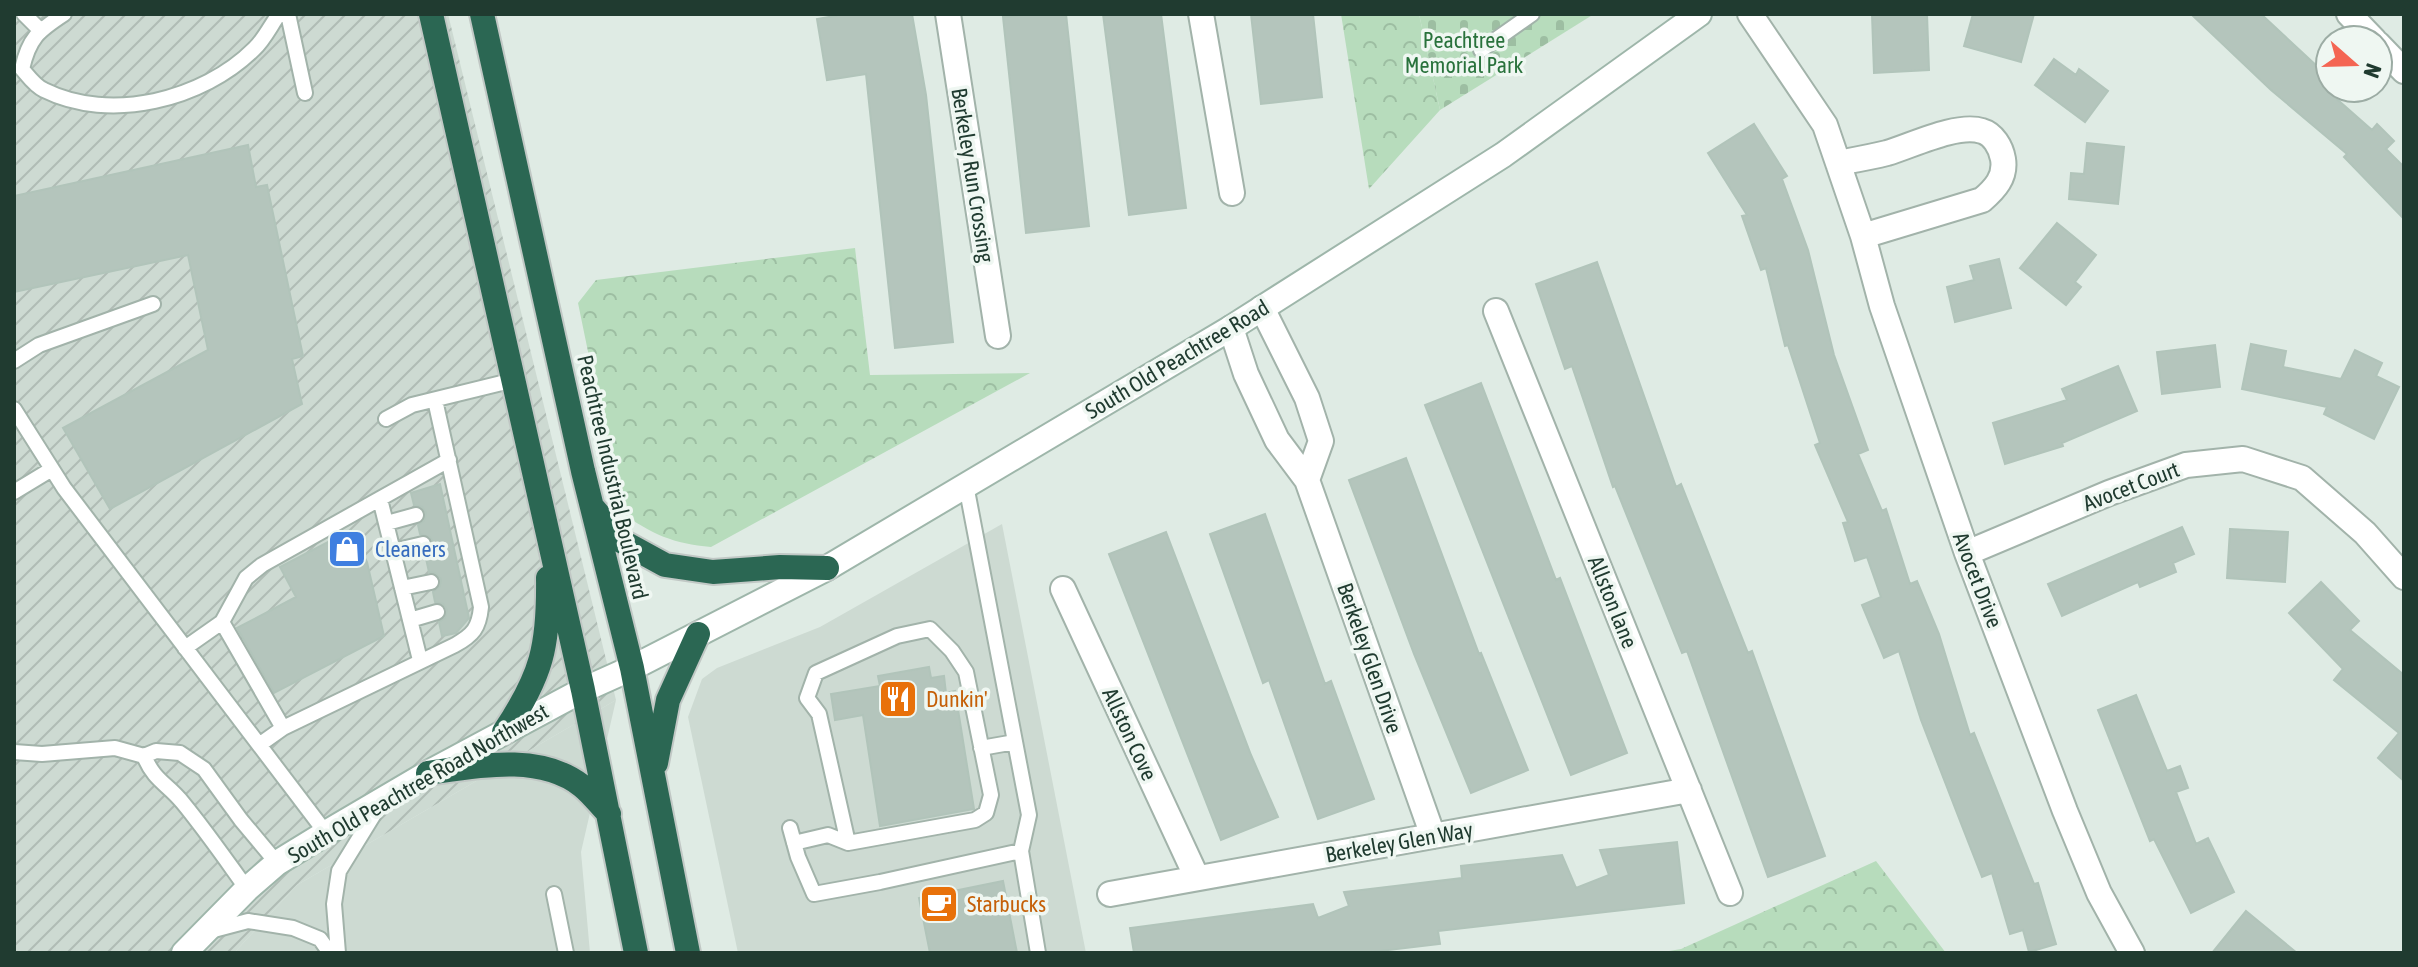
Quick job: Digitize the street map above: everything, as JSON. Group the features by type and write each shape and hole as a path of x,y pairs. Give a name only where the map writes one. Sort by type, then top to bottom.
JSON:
{"highway":[{"path":"431,14 583,690 636,953"},
{"name":"Peachtree Industrial Boulevard","path":"482,14 592,506 632,668 688,953"},
{"path":"592,506 623,542 665,565 713,572 780,567 827,568"},
{"path":"504,732 524,702 542,659 549,624 550,539"},
{"path":"657,793 656,758 668,700 698,634"},
{"path":"428,773 482,765 537,767 581,786 610,815"}],"street":[{"name":"Berkeley Run Crossing","path":"948,14 998,336"},
{"path":"1201,14 1232,193"},
{"name":"South Old Peachtree Road","path":"632,668 827,568 1231,328 1503,155 1699,14"},
{"name":"Avocet Drive","path":"1750,14 1825,125 1863,236 1882,306 1967,553 2065,811 2099,893 2132,953"},
{"path":"1838,163 1885,153 1962,129 1983,131 1998,144 2003,172 1997,187 1982,200 1863,236"},
{"path":"1262,308 1312,414 1321,441 1307,480"},
{"name":"Allston lane","path":"1496,311 1730,893"},
{"name":"Berkeley Glen Drive","path":"1231,328 1246,374 1272,430 1307,480 1433,836"},
{"path":"1272,430 1312,414"},
{"name":"Avocet Court","path":"1967,553 2109,493 2186,465 2243,459 2302,478 2365,533 2404,577"},
{"name":"Allston Cove","path":"1063,589 1197,878"},
{"name":"South Old Peachtree Road Northwest","path":"184,953 277,863 428,773 583,690 632,668"},
{"name":"Berkeley Glen Way","path":"1110,894 1689,790"}],"lane":[{"path":"24,14 40,30"},
{"path":"64,14 40,30 27,46 22,69 41,89 66,98 123,107 178,96 231,69 256,48 279,14"},
{"path":"288,14 305,93"},
{"path":"1481,50 1532,14"},
{"path":"14,361 39,345 153,304"},
{"path":"386,419 412,405 514,380"},
{"path":"259,745 283,728 455,645 470,636 479,625 452,506 449,460 435,400"},
{"path":"14,409 52,469 326,833"},
{"path":"185,648 222,622 246,578 262,565 449,460"},
{"path":"14,492 52,469"},
{"path":"966,485 1029,815 1021,851 1038,953"},
{"path":"380,499 420,660"},
{"path":"387,523 416,515"},
{"path":"393,551 423,544"},
{"path":"402,588 431,582"},
{"path":"410,620 437,612"},
{"path":"222,622 283,728"},
{"path":"848,843 819,714 807,698 816,673 897,636 930,629 952,651 966,672 991,795 986,813 975,820 848,843 828,835 792,836 814,894 1021,851"},
{"path":"981,748 1015,742"},
{"path":"14,752 42,754 115,748 144,756 156,751 180,753 204,769 277,863"},
{"path":"144,756 152,774 175,793 247,889"},
{"path":"338,953 334,904 339,871 384,799"},
{"path":"554,894 566,953"},
{"path":"202,933 248,921 293,928 320,939 330,953"}],"shaded area":[{"path":"14,14 448,14 616,700 297,885 234,953 14,953"},
{"path":"1002,524 1086,953 738,953 688,717 702,679 717,668 820,627"},
{"path":"616,700 581,852 590,953 234,953 297,885"}],"green space":[{"path":"1341,14 1419,14 1440,110 1369,189"},
{"name":"Peachtree Memorial Park","path":"1419,14 1594,14 1440,110"},
{"path":"855,248 870,375 1030,373 711,547 663,537 621,512 578,303 596,280"},
{"path":"1876,861 1946,953 1657,953 1681,949"}],"building":[{"path":"846,14 912,14 926,95 953,342 895,348 866,74 827,80 817,19"},
{"path":"1066,14 1089,226 1026,233 1003,17"},
{"path":"1103,14 1161,14 1186,208 1129,215"},
{"path":"1251,14 1313,14 1322,97 1261,104"},
{"path":"1872,14 1927,14 1929,70 1874,73"},
{"path":"1973,14 2034,14 2021,62 1964,46"},
{"path":"2191,14 2261,14 2314,63 2314,104 2342,104 2372,130 2377,124 2394,141 2386,149 2404,167 2404,219 2344,157 2347,154 2271,90"},
{"path":"2054,59 2076,75 2079,69 2108,91 2085,122 2035,85"},
{"path":"1754,124 1787,176 1782,179 1808,250 1834,355 1868,450 1858,454 1882,511 1886,509 1910,584 1917,581 1939,634 1970,735 1974,733 2034,884 2038,883 2056,944 2029,952 2023,930 2010,934 1992,873 1982,877 1921,720 1899,651 1884,658 1862,605 1881,597 1867,557 1855,561 1843,523 1848,522 1815,445 1820,443 1788,345 1785,346 1766,268 1761,270 1742,216 1747,215 1708,153"},
{"path":"2087,143 2124,147 2118,204 2069,199 2071,173 2084,174"},
{"path":"248,145 256,187 267,185 303,356 292,359 302,404 110,509 63,428 208,350 188,255 14,292 14,196"},
{"path":"2057,223 2096,255 2075,282 2081,287 2066,305 2020,268"},
{"path":"1999,259 2011,308 1955,322 1947,287 1974,280 1970,266"},
{"path":"1597,262 1676,487 1681,484 1748,653 1752,651 1825,856 1768,877 1687,651 1682,653 1613,487 1572,366 1565,369 1536,284"},
{"path":"2251,344 2286,351 2283,367 2341,379 2355,350 2382,363 2376,376 2399,387 2374,439 2324,414 2327,407 2242,389"},
{"path":"2215,345 2220,387 2162,394 2157,352"},
{"path":"2118,366 2137,411 2062,443 2063,446 2005,464 1993,423 2067,400 2062,389"},
{"path":"1481,383 1556,580 1560,578 1627,753 1571,775 1425,405"},
{"path":"1406,458 1479,654 1528,770 1471,793 1414,654 1349,480"},
{"path":"440,484 469,618 456,633 442,636 439,622 445,618 447,610 443,604 435,602 433,592 440,586 441,579 429,572 425,554 430,551 433,542 430,537 420,534 418,525 424,521 426,513 422,507 414,505 411,493"},
{"path":"1265,514 1325,684 1331,681 1374,799 1318,819 1269,680 1263,683 1210,534"},
{"path":"2182,527 2194,554 2173,563 2176,572 2140,587 2138,582 2062,616 2048,584"},
{"path":"2230,529 2288,532 2285,582 2227,578"},
{"path":"351,530 367,562 384,636 274,693 237,628 296,597 280,567"},
{"path":"1166,532 1251,755 1278,817 1221,840 1109,554"},
{"path":"2321,582 2359,621 2350,630 2404,675 2404,781 2378,758 2399,733 2334,680 2343,669 2289,613"},
{"path":"929,667 931,678 944,676 946,693 955,691 974,809 880,826 863,715 835,720 831,694 880,686 878,676"},
{"path":"2136,695 2167,771 2180,766 2188,788 2176,792 2196,844 2208,838 2234,892 2191,913 2154,839 2150,841 2098,710"},
{"path":"1677,842 1684,903 1438,931 1440,944 1363,953 1134,953 1130,928 1313,904 1318,918 1349,906 1344,892 1462,878 1461,866 1562,855 1576,888 1609,875 1600,850"},
{"path":"1003,881 1017,953 930,953 919,898"},
{"path":"2246,911 2297,953 2212,953"}],"place":[{"name":"Cleaners","path":"347,549"},
{"name":"Dunkin'","path":"898,699"},
{"name":"Starbucks","path":"939,904"}]}
